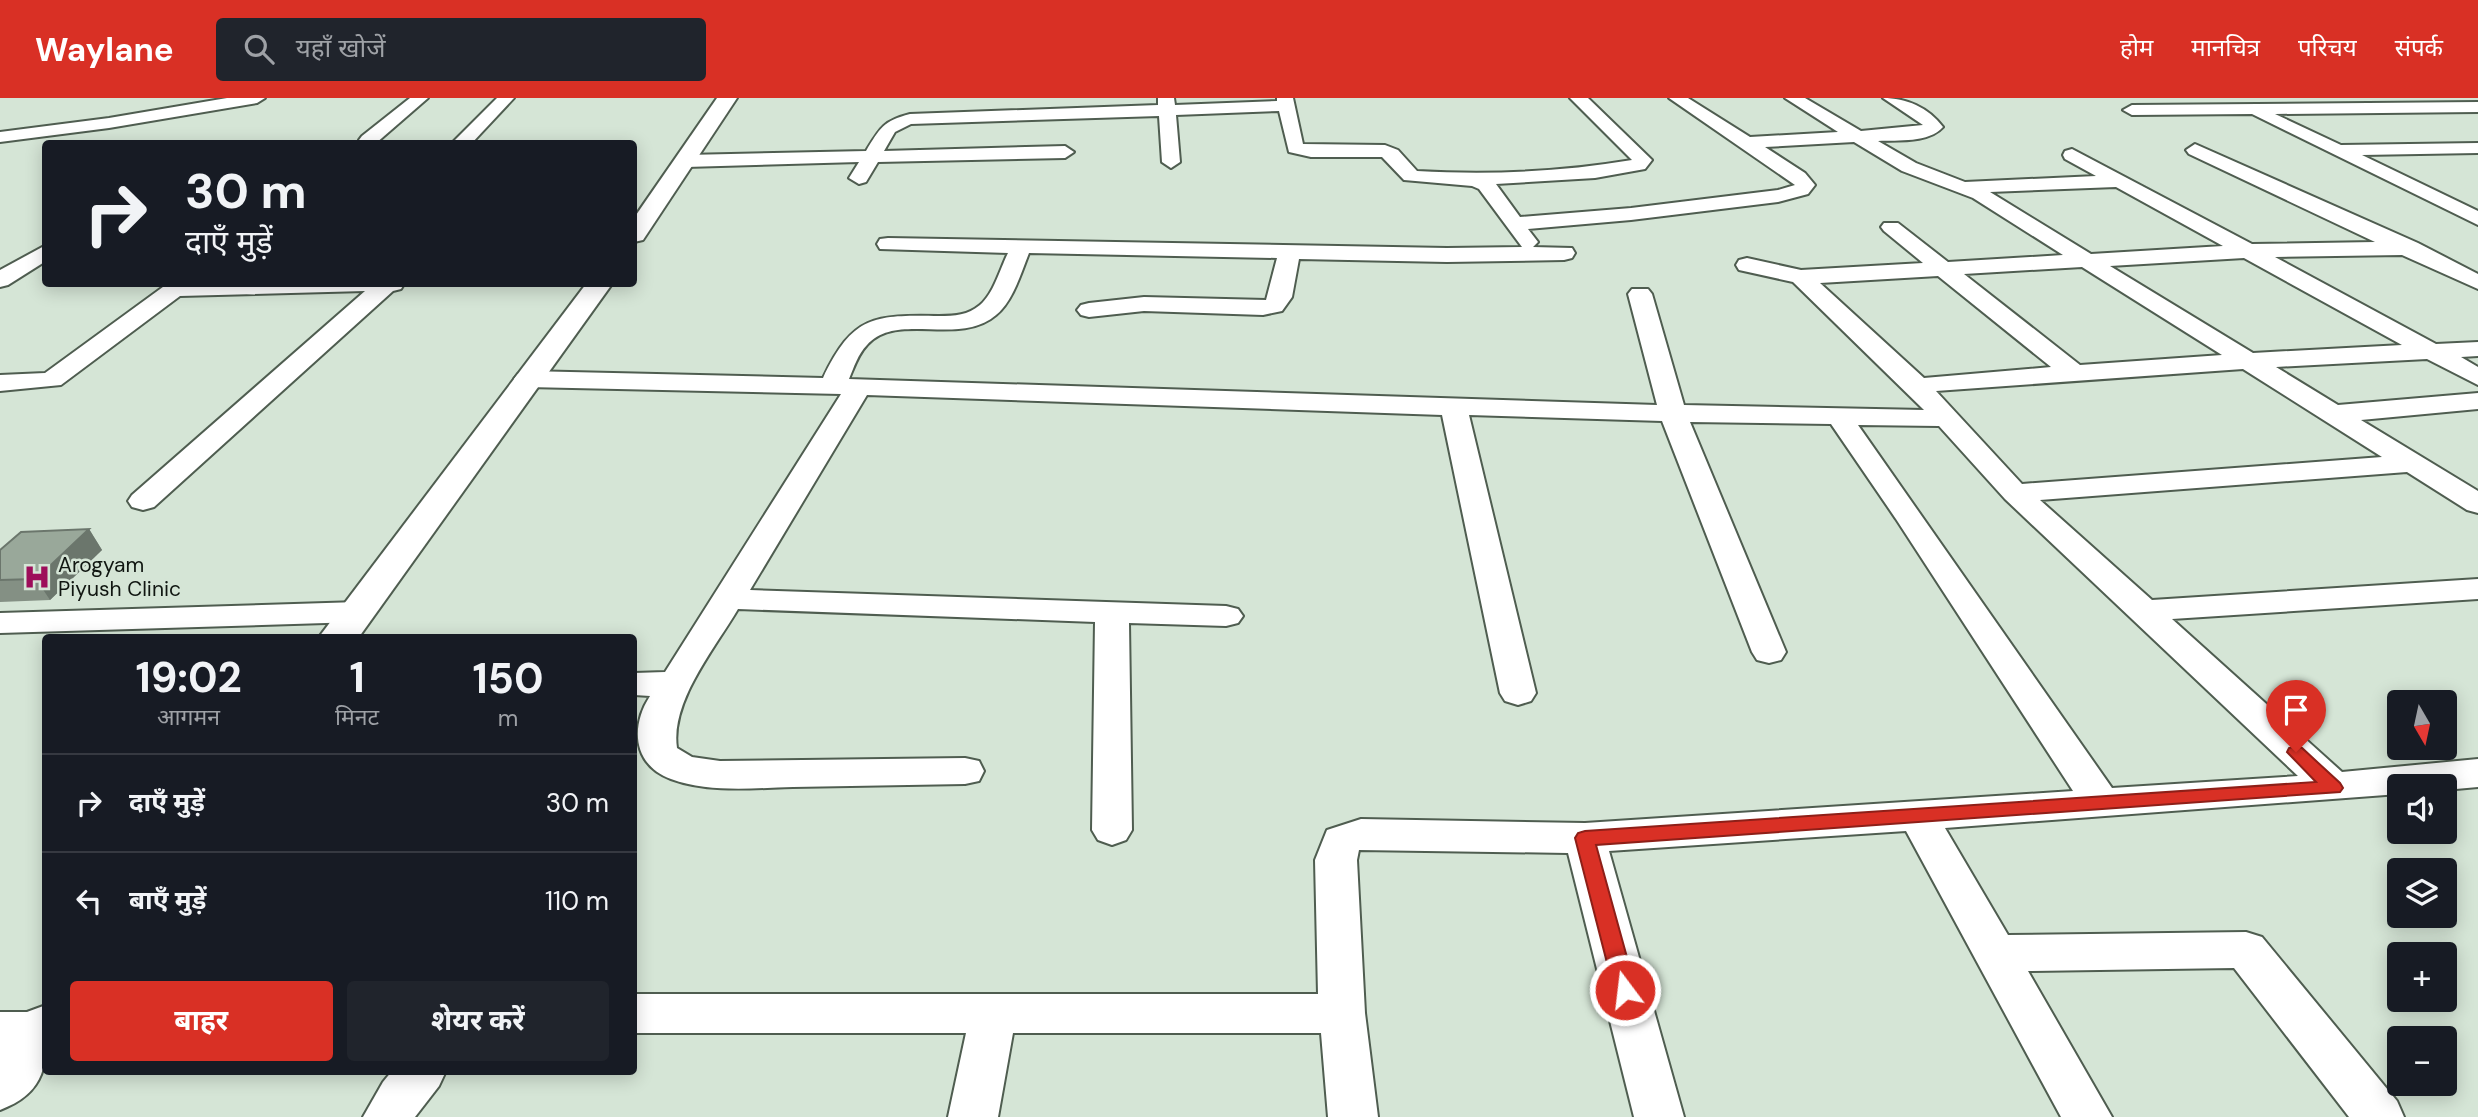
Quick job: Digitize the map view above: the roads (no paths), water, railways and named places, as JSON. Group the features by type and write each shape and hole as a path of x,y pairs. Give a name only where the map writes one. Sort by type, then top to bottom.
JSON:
{"main road":[{"path":"637,231 727,98"},
{"path":"349,624 597,287"},
{"path":"0,1085 29,1030"}],"street":[{"path":"0,137 109,123 210,102 257,98"},
{"path":"368,140 420,98"},
{"path":"464,140 506,98"},
{"path":"859,178 888,129 900,121 1087,112 1166,103 1286,102 1295,148 1311,151 1385,151 1391,153 1411,176 1476,180 1595,172 1638,165 1643,160 1578,98"},
{"path":"1515,223 1631,214 1778,196 1801,190 1805,186 1798,177 1677,98"},
{"path":"1793,98 1909,167 1967,187 2478,504"},
{"path":"1746,143 1919,133 1934,127 1927,119 1891,98"},
{"path":"2229,98 2478,219"},
{"path":"1166,103 1171,162"},
{"path":"2132,110 2478,107"},
{"path":"686,161 873,156 1063,158 1087,112"},
{"path":"2339,150 2478,149"},
{"path":"2195,150 2478,282"},
{"path":"2072,155 2478,377"},
{"path":"1476,180 1486,184 1533,253"},
{"path":"1967,187 2119,181"},
{"path":"1891,228 2075,374"},
{"path":"887,244 1447,255 1564,253"},
{"path":"965,771 720,775 682,769 659,754 656,732 665,701 674,684 726,599 846,386 854,344 876,327 893,323 958,323 978,317 990,308 1022,246"},
{"path":"1747,265 1801,277 2249,251 2410,248"},
{"path":"1089,310 1144,304 1263,308 1274,306 1280,297 1289,252"},
{"path":"6,277 42,254"},
{"path":"6,277 42,272"},
{"path":"1801,277 1919,387 2015,493 2334,788"},
{"path":"0,383 52,380 177,287"},
{"path":"144,501 383,287"},
{"path":"1640,294 1673,414 1769,652"},
{"path":"1919,387 1945,382 2248,361 2478,349"},
{"path":"527,379 846,386 1673,414 1947,418"},
{"path":"2333,414 2478,401"},
{"path":"1454,407 1518,693"},
{"path":"1839,417 2102,803"},
{"path":"2015,493 2413,463"},
{"path":"2143,611 2478,589"},
{"path":"726,599 1226,616"},
{"path":"1112,612 1112,830"},
{"path":"0,623 349,624"},
{"path":"637,684 674,684"},
{"path":"1353,1117 1342,1013 1336,860 1341,841 1361,834 1390,832 1585,838 2334,788 2478,773"},
{"path":"1918,816 2088,1117"},
{"path":"1585,838 1660,1117"},
{"path":"1995,953 2246,950 2379,1117"},
{"path":"973,1117 993,1013"},
{"path":"637,1014 1342,1013"},
{"path":"388,1117 419,1075"}],"place":[{"name":"Arogyam Piyush Clinic","path":"37,577"}]}
